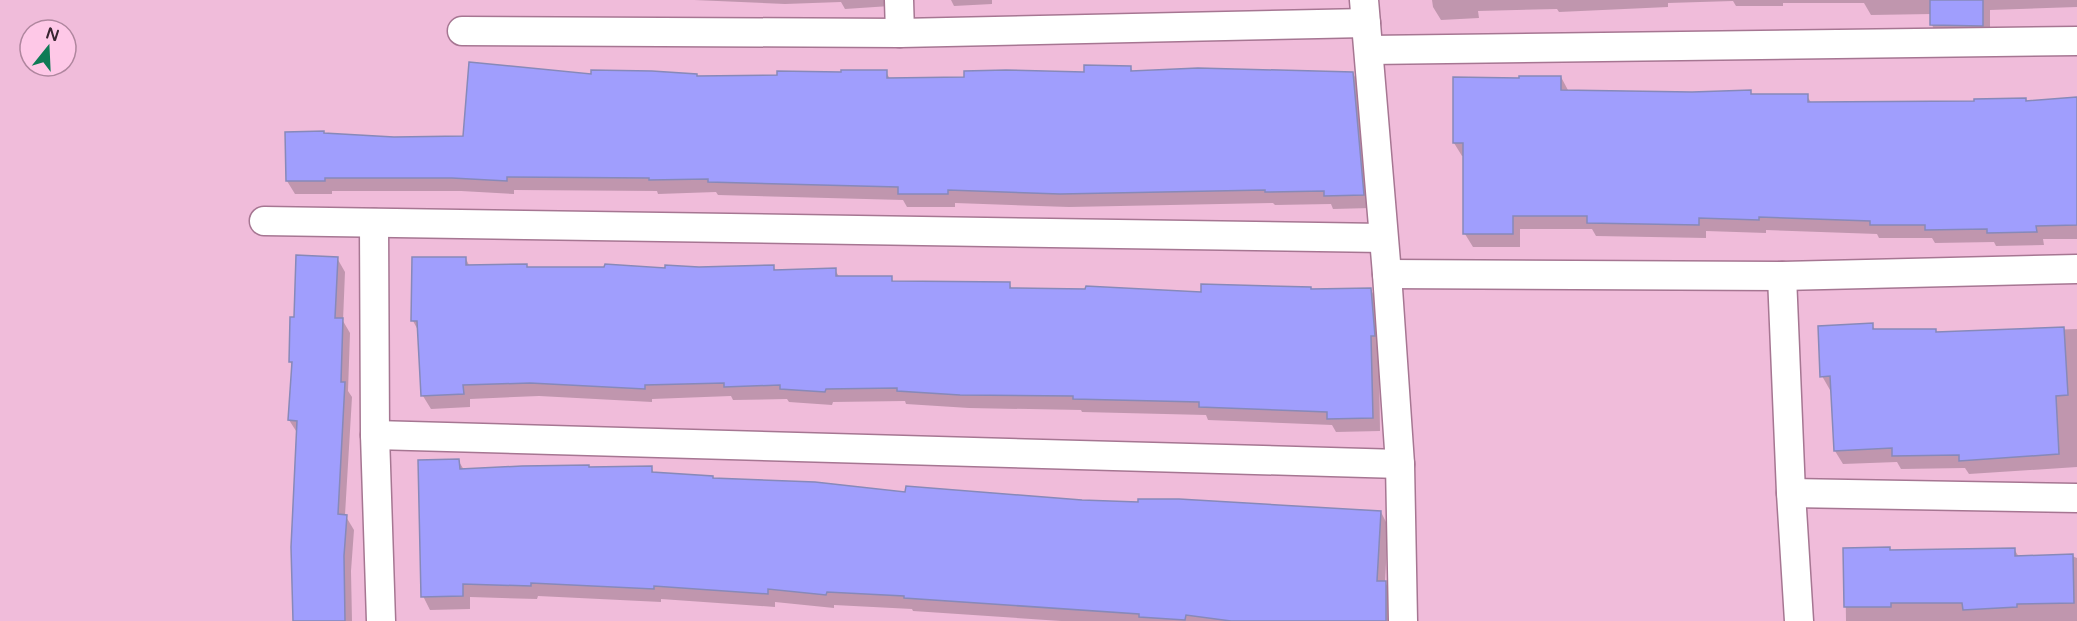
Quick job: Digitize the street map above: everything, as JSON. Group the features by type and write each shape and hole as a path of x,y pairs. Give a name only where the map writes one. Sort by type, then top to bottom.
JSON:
{"street":[{"path":"899,0 900,33"},
{"path":"1367,24 1400,464 1403,621"},
{"path":"462,31 900,33 1367,24 2077,41"},
{"path":"264,221 1383,238"},
{"path":"374,223 375,435 381,621"},
{"path":"1387,274 1782,276 2077,269"},
{"path":"1782,276 1799,621"},
{"path":"375,435 1400,464"},
{"path":"1791,493 2077,498"}],"building":[{"path":"1930,0 1983,0 1983,26 1930,25"},
{"path":"469,62 591,74 591,70 652,71 697,74 697,76 777,75 777,71 887,70 887,78 964,77 964,71 1084,72 1084,65 1131,66 1131,71 1198,68 1353,72 1364,195 1324,196 1324,191 1265,192 1265,190 1060,194 948,190 948,194 898,194 898,187 708,182 708,179 649,180 649,178 507,177 507,181 452,178 325,178 325,181 286,181 285,132 324,131 324,133 394,137 463,136"},
{"path":"1519,76 1561,76 1561,90 1692,92 1751,90 1751,94 1808,94 1808,102 1974,101 1974,99 2026,98 2026,101 2077,97 2077,225 2036,226 2037,232 1987,233 1987,229 1925,230 1925,225 1870,225 1870,221 1759,217 1759,220 1699,218 1699,225 1587,223 1587,216 1513,216 1513,234 1463,234 1463,143 1453,143 1453,77 1519,78"},
{"path":"296,255 338,257 335,318 343,318 341,382 345,382 338,514 347,515 344,556 345,621 293,621 291,547 297,421 288,420 292,362 289,362 290,317 294,317"},
{"path":"412,257 466,257 466,265 527,264 527,267 604,267 605,264 665,268 665,265 699,267 774,265 774,270 836,268 836,276 892,276 892,281 1010,282 1010,288 1085,289 1086,286 1201,292 1201,284 1311,287 1311,289 1371,288 1375,336 1371,336 1373,418 1327,419 1327,412 1199,407 1199,402 1073,399 1073,396 960,395 897,391 897,388 826,389 825,392 780,389 780,385 724,387 724,383 645,385 645,389 530,383 463,385 464,394 421,396 417,321 411,321"},
{"path":"1873,323 1873,329 1936,329 1936,332 2064,327 2068,395 2056,396 2059,454 1959,461 1959,455 1892,456 1892,448 1834,451 1830,376 1820,377 1818,326"},
{"path":"459,459 460,469 522,466 652,466 652,472 713,476 713,478 815,482 905,492 906,486 1082,500 1138,502 1138,499 1179,499 1381,511 1377,581 1386,581 1386,621 1231,621 1186,615 1185,620 1139,617 1139,614 904,598 904,596 827,592 826,595 768,589 768,594 654,586 654,589 531,583 531,586 463,584 463,596 421,597 418,460"},
{"path":"1890,547 1890,550 2015,548 2015,556 2073,554 2074,603 2017,604 2017,607 1963,610 1962,603 1891,603 1891,607 1844,607 1843,548"}]}
